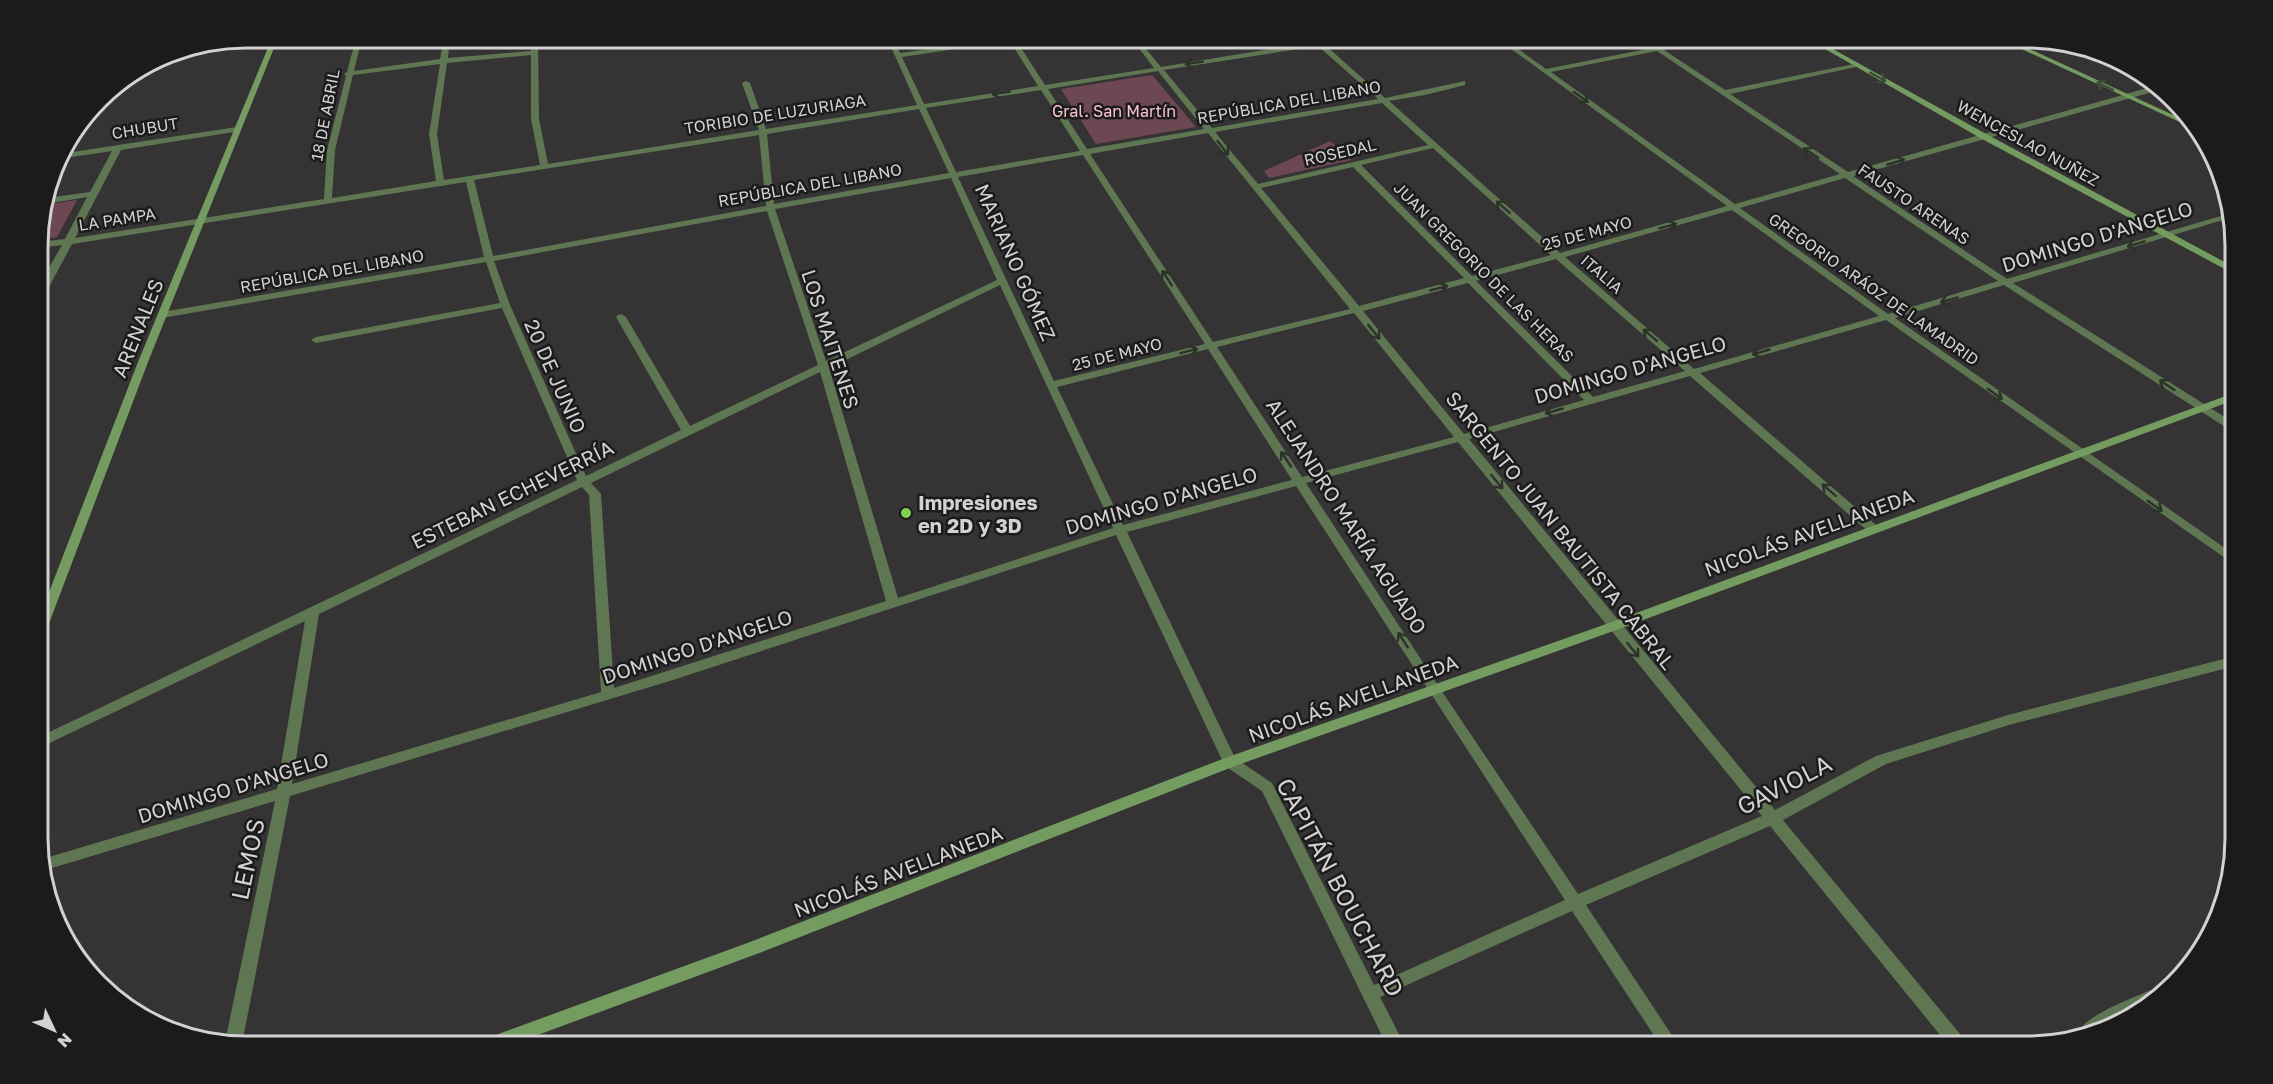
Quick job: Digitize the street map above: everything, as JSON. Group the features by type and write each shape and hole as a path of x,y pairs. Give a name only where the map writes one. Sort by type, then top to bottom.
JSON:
{"street":[{"name":"ARENALES","path":"48,611 162,315 271,48"},
{"name":"18 DE ABRIL","path":"328,200 331,150 356,48"},
{"path":"440,182 433,134 445,48"},
{"path":"535,48 535,119 544,166"},
{"name":"MARIANO GÓMEZ","path":"895,48 1051,386 1230,762"},
{"path":"898,55 945,48"},
{"name":"ALEJANDRO MARÍA AGUADO","path":"1018,48 1210,346 1300,480 1434,690 1664,1036"},
{"name":"SARGENTO JUAN BAUTISTA CABRAL","path":"1142,48 1951,1036"},
{"name":"TORIBIO DE LUZURIAGA","path":"200,221 1043,87 1272,48"},
{"name":"ITALIA","path":"1326,48 1558,256 1873,529"},
{"name":"GREGORIO ARÁOZ DE LAMADRID","path":"1513,48 1887,317 2225,554"},
{"path":"1545,71 1662,48"},
{"name":"WENCESLAO NUÑEZ","path":"1826,48 2225,267"},
{"path":"2023,48 2180,120"},
{"name":"FAUSTO ARENAS","path":"1657,49 2007,283 2225,422"},
{"path":"348,74 535,53"},
{"path":"1723,93 1856,65"},
{"name":"LOS MAITENES","path":"746,83 763,131 770,207 823,366 893,603"},
{"name":"REPÚBLICA DEL LIBANO","path":"162,315 1384,101 1462,83"},
{"name":"25 DE MAYO","path":"1051,386 1470,280 2149,90"},
{"name":"CHUBUT","path":"70,155 237,129"},
{"name":"ROSEDAL","path":"1254,187 1433,146"},
{"path":"48,275 118,148"},
{"name":"JUAN GREGORIO DE LAS HERAS","path":"1355,164 1591,401"},
{"name":"20 DE JUNIO","path":"469,178 489,259 505,305 583,481 595,494 608,695"},
{"path":"54,200 93,194"},
{"name":"DOMINGO D'ANGELO","path":"50,863 608,695 1119,530 1461,438 2007,283 2223,218"},
{"name":"LA PAMPA","path":"48,244 200,221"},
{"name":"ESTEBAN ECHEVERRÍA","path":"48,739 1002,281"},
{"path":"316,340 505,305"},
{"path":"621,317 687,431"},
{"name":"NICOLÁS AVELLANEDA","path":"515,1036 756,947 1230,762 1614,626 2077,452 2225,399"},
{"name":"LEMOS","path":"235,1036 284,791 313,610"},
{"name":"GAVIOLA","path":"1370,994 1576,902 1772,819 1881,760 2050,709 2225,664"},
{"name":"CAPITÁN BOUCHARD","path":"1230,762 1267,786 1391,1036"},
{"path":"2104,1020 2129,1007"}],"green space":[{"name":"Gral. San Martín","path":"1152,75 1196,127 1096,144 1061,89"},
{"path":"1330,141 1352,160 1269,178 1264,171"},
{"path":"77,200 57,237 48,238 48,233 53,204"}],"place":[{"name":"Impresiones en 2D y 3D","path":"906,513"}]}
